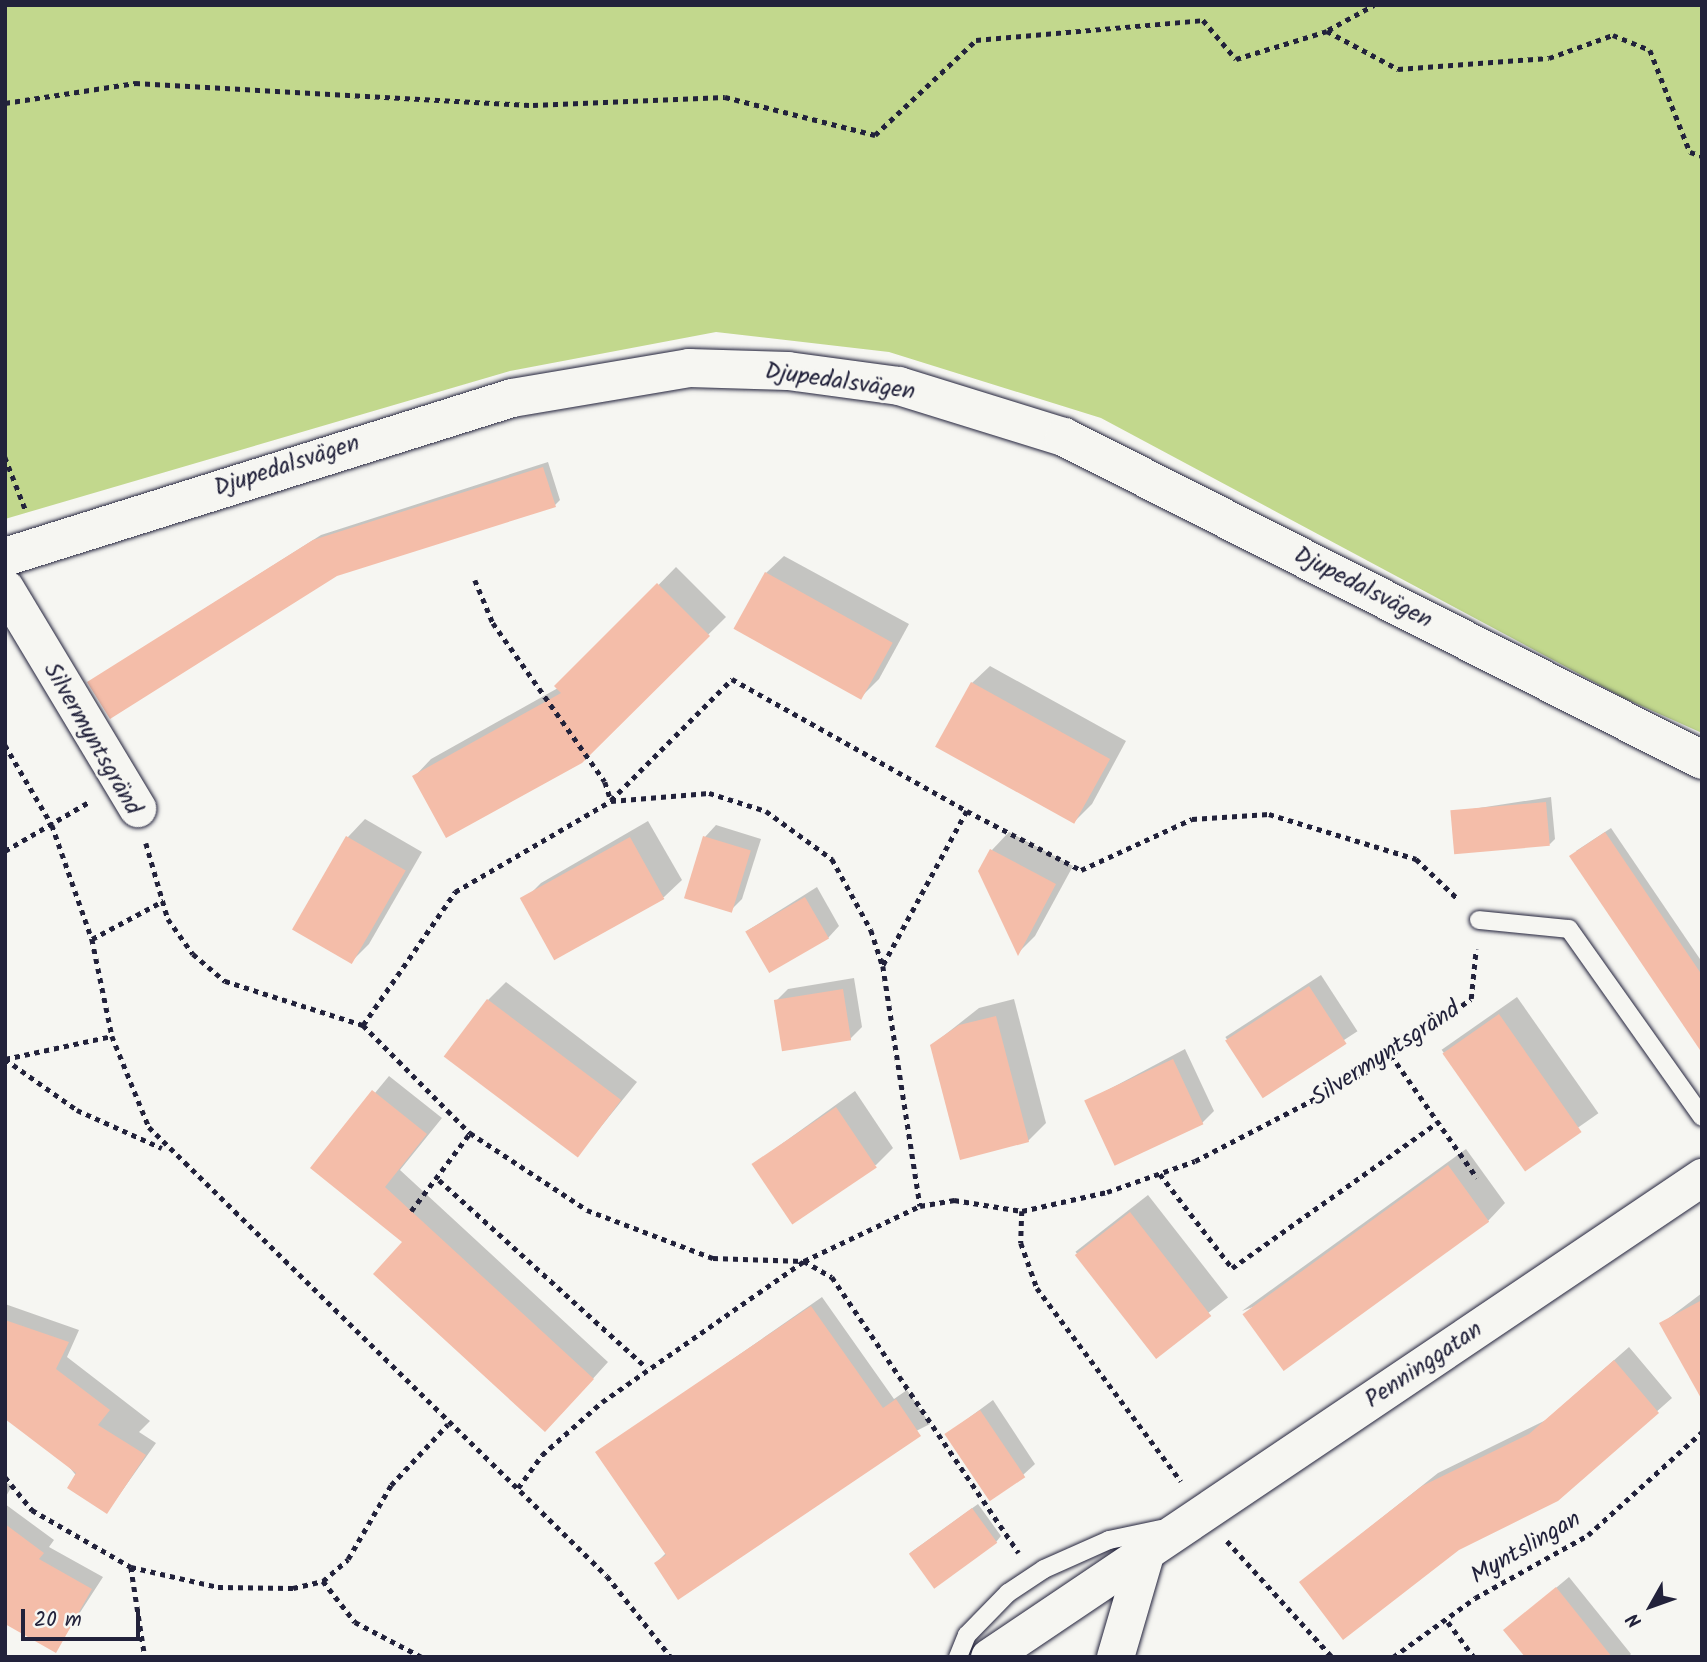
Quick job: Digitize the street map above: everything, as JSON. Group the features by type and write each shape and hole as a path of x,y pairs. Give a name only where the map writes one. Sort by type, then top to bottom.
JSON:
{"street":[{"name":"Djupedalsvägen","path":"23,552 512,398 689,368 788,371 899,386 1064,436 1702,760"},
{"name":"Silvermyntsgränd","path":"5,588 137,808"},
{"name":"Penninggatan","path":"989,1657 1702,1177"},
{"path":"1115,1657 1146,1551"}],"lane":[{"path":"1479,920 1569,929 1702,1117"},
{"path":"958,1657 967,1635 1034,1576 1109,1540 1197,1518"}],"path":[{"path":"5,103 135,83 533,104 725,97 875,135 976,40 1203,20 1236,59 1327,31 1374,5"},
{"path":"1327,31 1398,69 1549,58 1613,35 1650,50 1690,152 1702,156"},
{"path":"5,457 23,552"},
{"path":"475,580 493,623 605,782 611,801"},
{"path":"362,1025 455,892 611,801 732,679 967,811 1081,870 1192,819 1269,814 1361,837 1416,859 1479,920"},
{"path":"5,745 52,825 92,939 112,1036 149,1127 165,1149 607,1576 671,1657"},
{"path":"611,801 709,793 766,811 832,859 851,886 883,966 920,1206"},
{"name":"Silvermyntsgränd","path":"137,808 163,901 193,954 225,981 362,1025 470,1133 587,1210 713,1258 804,1261 920,1206 954,1200 1022,1211 1160,1174 1287,1117 1391,1055 1471,999 1479,920"},
{"path":"883,966 967,811"},
{"path":"5,851 52,825"},
{"path":"92,939 163,901"},
{"path":"5,1059 112,1036"},
{"path":"1391,1055 1477,1178"},
{"path":"5,1059 77,1110 165,1149"},
{"path":"1160,1174 1232,1268 1438,1122"},
{"path":"411,1211 439,1180 470,1133"},
{"path":"439,1180 647,1368"},
{"path":"1022,1211 1021,1243 1037,1288 1197,1518 1332,1657"},
{"path":"518,1488 542,1455 647,1368 804,1261 832,1277 1034,1576"},
{"path":"5,1477 32,1510 131,1567 218,1587 293,1588 323,1581 348,1559 391,1485 449,1424"},
{"name":"Myntslingan","path":"1393,1657 1448,1622 1475,1598 1588,1535 1702,1432"},
{"path":"131,1567 145,1657"},
{"path":"323,1581 355,1622 422,1657"},
{"path":"1448,1622 1474,1657"}],"green space":[{"path":"5,5 1702,5 1702,733 1626,699 1101,418 889,352 716,332 510,371 5,519"}],"building":[{"path":"543,467 556,507 337,576 110,719 87,682 313,540"},
{"path":"765,572 893,643 861,700 733,629"},
{"path":"657,583 710,636 582,763 446,838 412,776 561,693 554,686"},
{"path":"971,682 1110,759 1074,824 935,747"},
{"path":"1546,802 1550,846 1454,854 1450,810"},
{"path":"1605,832 1702,975 1702,1053 1569,856"},
{"path":"346,836 406,870 352,964 292,930"},
{"path":"703,836 751,851 732,913 684,898"},
{"path":"630,837 664,899 554,960 520,898"},
{"path":"990,849 1056,884 1018,956 978,871"},
{"path":"805,897 829,939 769,973 745,932"},
{"path":"1309,986 1347,1044 1263,1098 1225,1040"},
{"path":"843,989 851,1040 782,1051 774,1000"},
{"path":"487,999 621,1100 578,1158 444,1057"},
{"path":"1499,1014 1582,1132 1525,1172 1442,1054"},
{"path":"996,1016 1029,1142 960,1160 930,1045 959,1025"},
{"path":"1173,1059 1203,1124 1115,1166 1084,1100"},
{"path":"372,1090 427,1134 385,1187 594,1379 545,1432 373,1274 402,1242 310,1168"},
{"path":"836,1107 877,1168 792,1225 751,1164"},
{"path":"1448,1165 1489,1222 1284,1371 1243,1314"},
{"path":"1130,1212 1211,1316 1156,1359 1075,1255"},
{"path":"1702,1300 1702,1400 1659,1323"},
{"path":"811,1306 883,1408 896,1399 921,1436 678,1600 654,1563 666,1555 595,1452"},
{"path":"5,1320 69,1342 56,1369 110,1410 98,1425 146,1455 107,1514 67,1488 76,1473 5,1419"},
{"path":"1614,1360 1659,1413 1558,1501 1459,1550 1343,1640 1299,1582 1422,1486 1529,1434"},
{"path":"980,1410 1025,1477 990,1501 944,1434"},
{"path":"972,1508 997,1543 934,1589 909,1554"},
{"path":"5,1524 44,1553 39,1559 92,1589 56,1653 5,1624"},
{"path":"1556,1587 1612,1657 1525,1657 1503,1630"}]}
